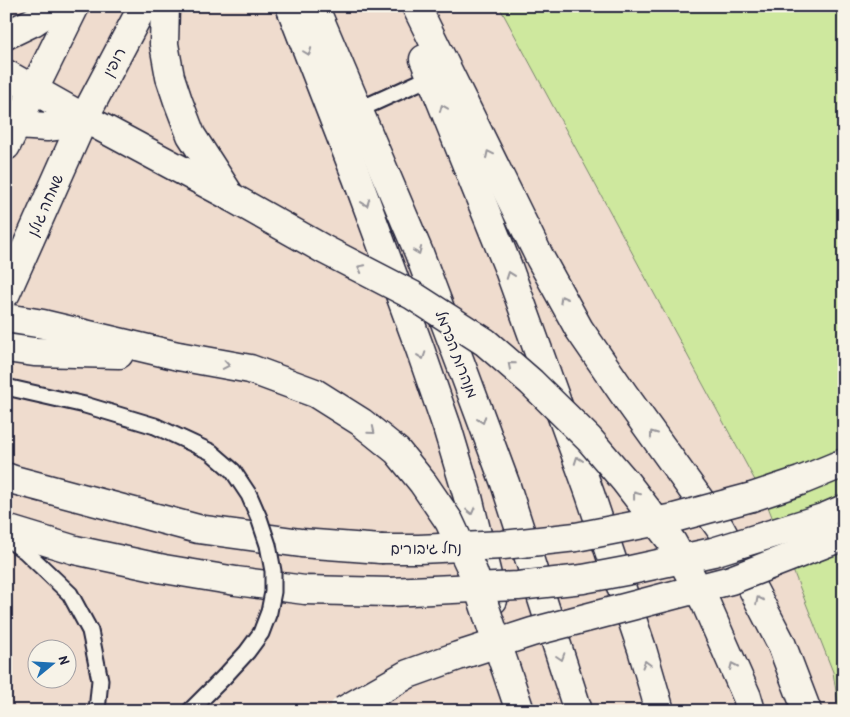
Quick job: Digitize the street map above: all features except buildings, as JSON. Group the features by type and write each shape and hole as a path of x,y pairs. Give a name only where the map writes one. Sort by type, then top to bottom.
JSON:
{"main road":[{"path":"6,35 33,22 57,6"},
{"path":"10,130 35,89 75,6"},
{"name":"רופין","path":"84,118 143,6"},
{"path":"165,6 164,44 170,77 178,101 191,136 231,196"},
{"path":"290,6 357,178 447,427 468,496 494,604 515,711"},
{"name":"מנהרות הכרמל","path":"314,6 419,253 505,483 578,711"},
{"path":"403,6 508,267 590,494 642,649 660,711"},
{"path":"416,6 540,258 579,329 720,528 781,643 806,711"},
{"path":"6,74 84,118 231,196 325,250 412,295 485,342 531,382 589,439 626,481 672,542 706,604 752,711"},
{"path":"10,130 47,128 84,118"},
{"name":"שמחה גולן","path":"6,293 84,118"},
{"path":"6,318 43,324 178,356 250,369 315,393 361,422 397,451 423,483 449,521 473,572 520,711"},
{"path":"6,348 34,352 178,356"},
{"name":"נחל גיבורים","path":"6,477 198,529 301,543 419,549 503,545 576,537 674,518 800,481 844,463"},
{"path":"6,529 75,550 164,569 236,581 305,590 390,592 518,586 593,577 713,552 823,518 844,509"},
{"path":"342,711 408,674 458,656 532,632 731,580 844,536"}],"lane":[{"path":"358,110 431,77"},
{"path":"6,387 85,405 155,426 211,452 233,471 249,495 268,545 273,585 269,612 261,633 247,652 190,711"},
{"path":"6,538 25,551 70,594 90,631 100,680 97,711"}],"green space":[{"path":"499,6 844,6 844,711 839,711 833,672 765,499"}]}
